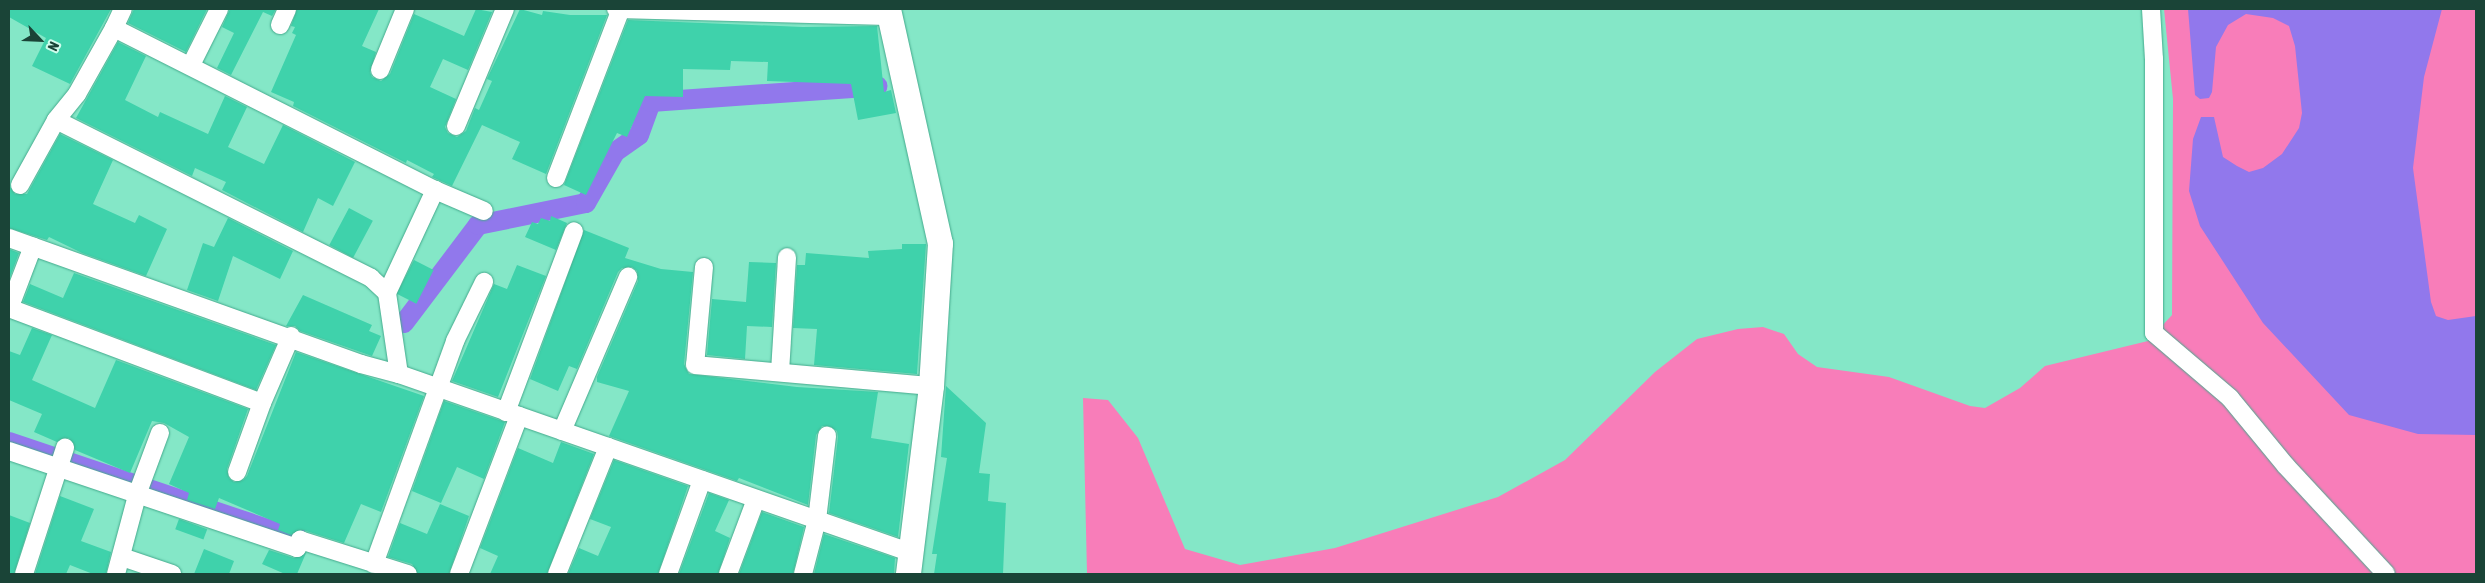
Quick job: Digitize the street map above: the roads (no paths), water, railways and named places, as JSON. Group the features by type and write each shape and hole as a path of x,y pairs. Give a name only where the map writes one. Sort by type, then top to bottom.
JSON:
{"street":[{"path":"20,185 56,120 76,94 123,9"},
{"path":"191,65 218,9"},
{"path":"280,25 287,9"},
{"path":"380,70 405,9"},
{"path":"456,126 505,9"},
{"path":"9,238 292,336 361,364 440,388 817,520 910,564 931,386 940,243 888,12 616,9"},
{"path":"556,178 621,9"},
{"path":"2151,9 2154,59 2154,333 2230,398 2286,466 2386,574"},
{"path":"114,28 191,65 435,190 484,211"},
{"path":"56,120 371,278 387,293"},
{"path":"399,374 387,293 435,190"},
{"path":"459,574 574,231"},
{"path":"33,246 9,309 262,403"},
{"path":"780,372 787,256"},
{"path":"704,267 695,365 931,386"},
{"path":"562,431 628,277"},
{"path":"374,564 440,388 454,341 484,282"},
{"path":"237,472 262,403 292,336"},
{"path":"116,574 138,492 160,433"},
{"path":"803,574 817,520 828,436"},
{"path":"557,574 608,447"},
{"path":"24,574 65,448"},
{"path":"9,451 138,492 297,548 300,540 408,574"},
{"path":"668,574 702,480"},
{"path":"728,574 756,499"},
{"path":"122,557 172,574"}],"waterway":[{"path":"404,323 478,225 586,203 615,152 639,135 651,102 877,86"},
{"path":"9,442 291,537 303,510"}]}
